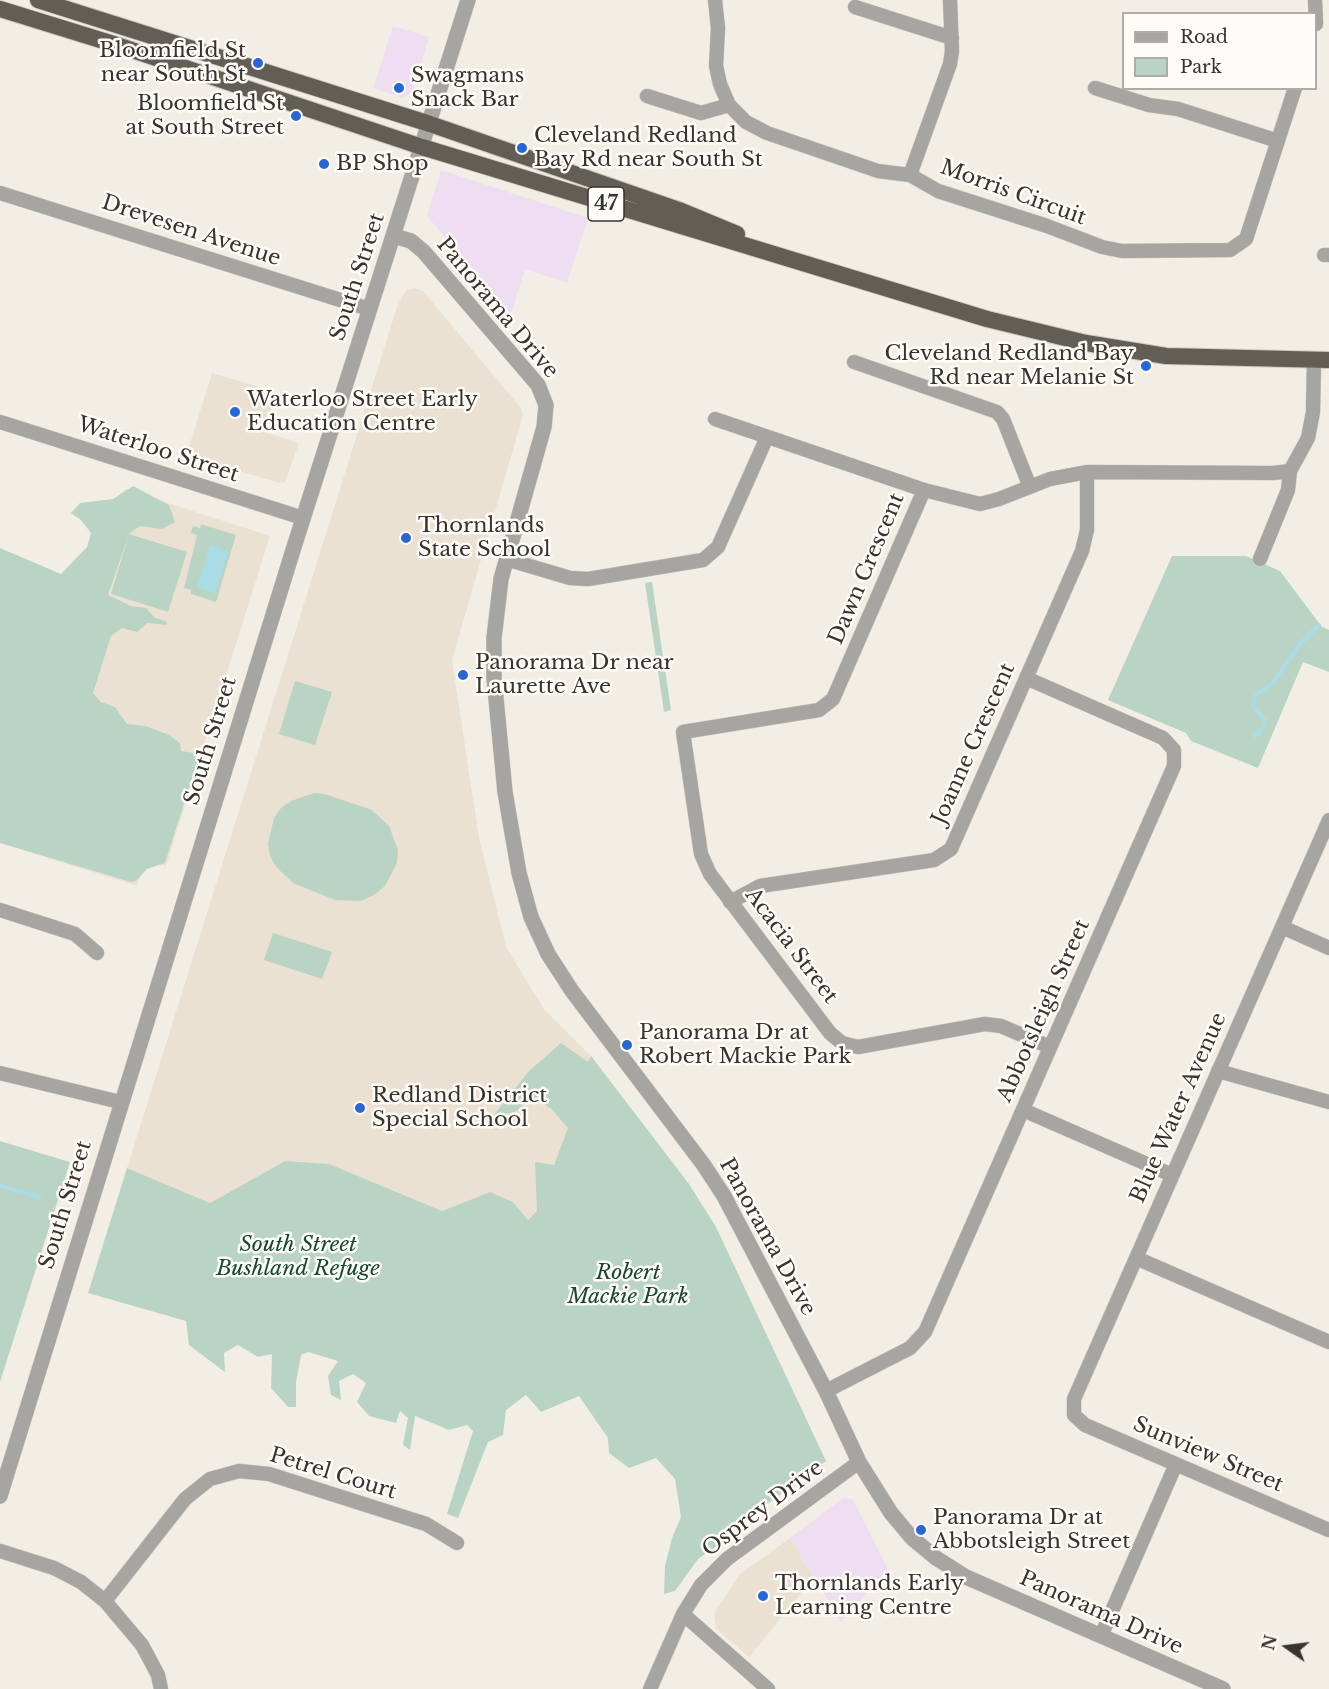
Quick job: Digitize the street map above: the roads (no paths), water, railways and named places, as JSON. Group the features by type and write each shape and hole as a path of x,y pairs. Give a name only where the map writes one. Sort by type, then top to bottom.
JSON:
{"highway":[{"name":"47","path":"38,0 430,124 679,210 791,257 987,319 1086,343 1166,356 1322,360"},
{"name":"47","path":"0,9 120,46 422,147 747,248 791,257"}],"street":[{"name":"South Street","path":"0,1496 120,1102 468,0"},
{"name":"Morris Circuit","path":"715,0 718,28 716,66 720,84 729,105 746,122 767,133 878,171 910,175 938,191 1047,226 1102,247 1122,251 1230,250 1246,239 1293,90"},
{"path":"910,175 950,64 952,38 950,0"},
{"path":"855,8 952,38"},
{"path":"1095,88 1149,105 1178,109 1278,141"},
{"path":"647,96 701,113 729,105"},
{"name":"Drevesen Avenue","path":"0,193 369,309"},
{"name":"Panorama Drive","path":"394,236 411,241 424,252 543,393 546,405 544,427 497,598 494,678 507,803 519,873 531,917 548,954 572,991 703,1164 724,1196 826,1391 859,1462 891,1513 912,1538 936,1558 966,1577 1223,1689"},
{"path":"1260,559 1288,490 1290,471 1308,438 1322,360"},
{"path":"854,362 997,412 1003,419 1030,487"},
{"path":"715,420 924,490"},
{"name":"Waterloo Street","path":"0,422 303,518"},
{"path":"506,559 570,578 588,579 703,561 718,547 767,437"},
{"name":"Dawn Crescent","path":"683,732 819,710 833,699 924,490 980,504 1058,477 1087,472 1273,473 1290,471"},
{"name":"Joanne Crescent","path":"730,902 760,886 934,860 951,849 1082,551 1087,530 1087,472"},
{"name":"Abbotsleigh Street","path":"826,1391 910,1348 919,1341 1174,766 1174,750 1162,738 1026,678"},
{"name":"Acacia Street","path":"683,732 701,854 710,874 830,1033 842,1043 858,1047 985,1024 1001,1026 1050,1047"},
{"name":"Blue Water Avenue","path":"1074,1415 1074,1399 1329,820"},
{"path":"0,910 75,934 97,953"},
{"path":"1282,927 1329,948"},
{"path":"1218,1071 1329,1101"},
{"path":"0,1073 120,1102"},
{"path":"1023,1110 1172,1175"},
{"path":"1136,1258 1329,1342"},
{"name":"Sunview Street","path":"1074,1415 1085,1425 1329,1530"},
{"name":"Osprey Drive","path":"650,1689 683,1614 701,1585 727,1558 859,1462"},
{"path":"1101,1636 1176,1464"},
{"name":"Petrel Court","path":"105,1601 185,1499 210,1479 239,1471 269,1474 426,1524 457,1543"},
{"path":"0,1551 54,1568 81,1582 105,1601 142,1645 158,1674 161,1689"},
{"path":"683,1614 768,1689"}],"water":[{"path":"210,545 228,551 215,593 197,587"}],"waterway":[{"path":"1255,736 1264,727 1265,720 1253,707 1255,696 1273,683 1299,645 1319,625"},
{"path":"0,1186 40,1197"}],"place":[{"name":"Bloomfield St near South St","path":"258,63"},
{"name":"Swagmans Snack Bar","path":"399,88"},
{"name":"Bloomfield St at South Street","path":"296,116"},
{"name":"Cleveland Redland Bay Rd near South St","path":"522,148"},
{"name":"BP Shop","path":"324,164"},
{"name":"Cleveland Redland Bay Rd near Melanie St","path":"1146,366"},
{"name":"Waterloo Street Early Education Centre","path":"235,412"},
{"name":"Thornlands State School","path":"406,538"},
{"name":"Panorama Dr near Laurette Ave","path":"463,675"},
{"name":"Panorama Dr at Robert Mackie Park","path":"627,1045"},
{"name":"Redland District Special School","path":"360,1108"},
{"name":"Panorama Dr at Abbotsleigh Street","path":"921,1530"},
{"name":"Thornlands Early Learning Centre","path":"763,1596"}],"park label":[{"name":"South Street Bushland Refuge","path":"298,1257"},
{"name":"Robert Mackie Park","path":"628,1285"}]}
